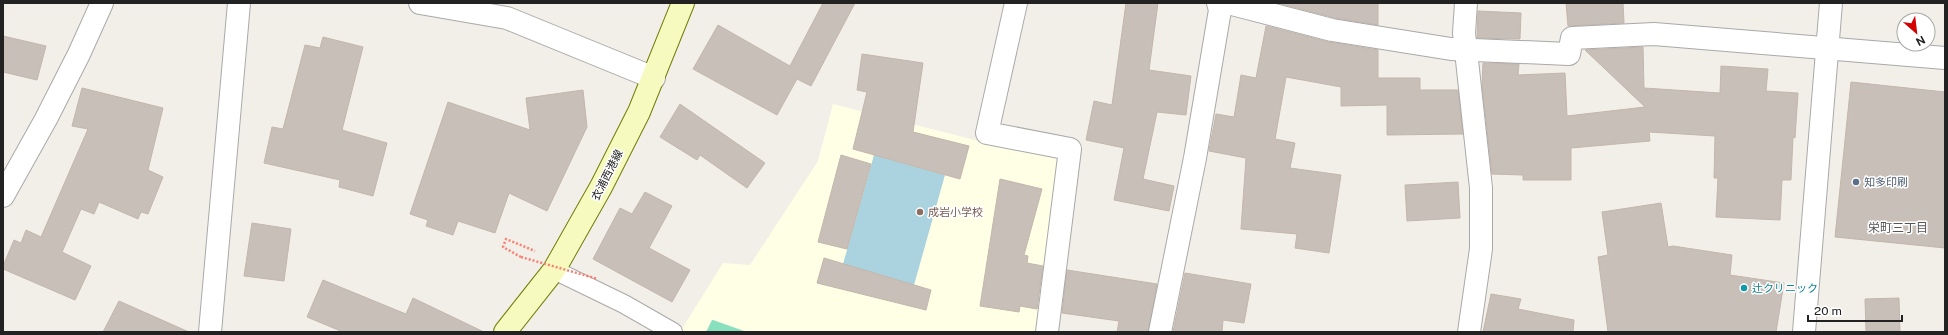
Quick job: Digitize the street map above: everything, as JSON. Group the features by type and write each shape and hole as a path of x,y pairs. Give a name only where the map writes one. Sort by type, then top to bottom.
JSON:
{"main road":[{"name":"衣浦西港線","path":"505,332 554,270 601,187 639,112 684,3"}],"street":[{"path":"3,196 46,120 79,54 102,3"},
{"path":"210,332 239,3"},
{"path":"420,3 507,18 654,78"},
{"path":"1016,3 986,133 1070,149 1047,332"},
{"path":"1160,332 1195,158 1220,10 1218,3"},
{"path":"1228,3 1332,30 1465,49 1569,54 1572,38 1654,34 1945,58"},
{"path":"1466,3 1464,33 1465,49 1481,188 1481,249 1469,332"},
{"path":"1804,332 1831,3"}],"lane":[{"path":"554,270 624,304 673,332"}],"path":[{"path":"536,251 506,239 504,247 521,257 598,279"}],"shaded area":[{"name":"成岩小学校","path":"833,104 979,141 1062,157 1039,332 680,332 723,263 750,265 818,161"}],"green space":[{"path":"713,320 747,332 706,332"}],"water":[{"path":"874,155 945,175 914,285 843,264"}],"building":[{"path":"823,3 855,3 811,86 797,79 777,115 693,69 718,25 790,66"},
{"path":"1126,3 1158,3 1149,70 1191,76 1186,115 1157,112 1143,179 1174,186 1169,211 1114,200 1124,148 1086,140 1094,101 1112,105"},
{"path":"1278,3 1378,3 1378,25 1335,18"},
{"path":"1566,3 1623,3 1624,23 1568,26"},
{"path":"1478,11 1521,13 1520,39 1477,38"},
{"path":"1266,26 1329,42 1378,50 1378,78 1420,78 1420,90 1458,90 1463,134 1387,135 1387,105 1341,106 1341,87 1286,77 1275,139 1295,143 1290,168 1341,175 1329,253 1295,248 1297,234 1241,229 1246,158 1209,151 1216,114 1234,117 1241,75 1256,78"},
{"path":"3,36 46,46 37,80 3,72"},
{"path":"323,37 363,47 342,130 387,143 373,196 339,187 340,180 264,163 272,127 283,129 305,45 320,48"},
{"path":"1643,47 1644,88 1720,93 1721,66 1768,69 1766,91 1798,93 1795,138 1793,137 1791,180 1782,180 1780,220 1716,217 1718,178 1714,178 1715,136 1649,132 1650,141 1571,148 1571,180 1523,180 1523,175 1492,174 1482,85 1483,63 1519,64 1518,75 1565,73 1567,116 1645,107 1585,50"},
{"path":"862,54 923,63 913,132 969,146 960,179 853,149 867,92 857,90"},
{"name":"知多印刷","path":"1851,82 1945,92 1945,248 1835,237"},
{"path":"82,88 163,108 148,170 163,177 148,214 141,212 138,219 99,202 94,214 81,209 62,252 91,266 75,300 3,269 3,266 14,240 21,243 26,230 41,237 88,129 72,126"},
{"path":"583,90 587,127 547,211 509,193 495,233 458,221 453,235 426,226 428,220 410,214 448,102 530,130 526,98"},
{"path":"680,104 765,163 747,188 700,155 697,160 660,137"},
{"path":"841,155 871,164 847,249 818,242"},
{"path":"1000,179 1042,189 1024,255 1028,256 1027,263 1043,266 1037,309 1020,306 1019,312 980,306"},
{"path":"1458,182 1460,218 1407,221 1405,185"},
{"path":"645,192 672,206 649,248 690,270 672,302 593,259 620,208 632,214"},
{"path":"1661,203 1668,247 1673,246 1732,255 1730,275 1784,283 1776,332 1608,332 1598,257 1608,255 1602,212"},
{"path":"252,223 291,229 284,281 244,276"},
{"path":"824,258 931,290 926,310 817,283"},
{"path":"1067,270 1157,284 1148,332 1117,332 1119,321 1062,313"},
{"path":"1185,273 1251,284 1244,323 1223,320 1222,332 1173,332"},
{"path":"323,280 406,314 413,298 484,332 343,332 307,317"},
{"path":"1491,294 1521,299 1518,309 1574,320 1573,332 1483,332"},
{"path":"1899,298 1900,332 1866,332 1865,299"},
{"path":"119,301 189,332 103,332"}],"place":[{"name":"知多印刷","path":"1856,182"},
{"name":"成岩小学校","path":"920,212"},
{"name":"辻クリニック","path":"1744,288"}],"district":[{"name":"栄町三丁目","path":"1898,228"}]}
